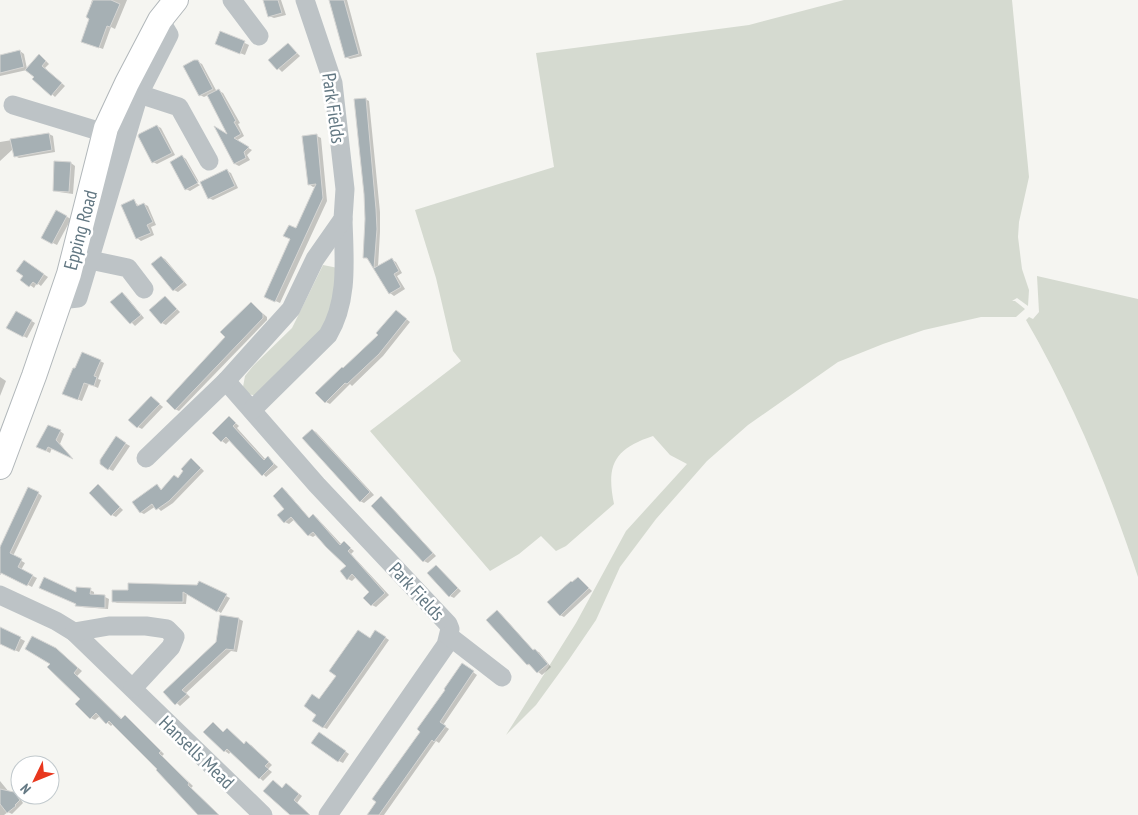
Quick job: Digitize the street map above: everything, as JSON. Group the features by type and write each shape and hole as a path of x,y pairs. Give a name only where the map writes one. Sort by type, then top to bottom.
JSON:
{"main road":[{"name":"Epping Road","path":"0,468 69,274 105,132 126,83 160,20 176,0"}],"street":[{"path":"232,0 259,36"},
{"name":"Park Fields","path":"252,410 328,335 336,321 341,305 344,267 343,219 345,189 333,83 305,0"},
{"path":"60,300 78,298 140,94 169,35 160,20"},
{"path":"140,94 179,107 209,161"},
{"path":"14,105 105,132"},
{"path":"146,458 226,381 291,309 316,259 343,219"},
{"path":"316,259 330,260 344,267"},
{"path":"90,260 128,268 144,289"},
{"name":"Park Fields","path":"226,381 317,485 448,624 450,629 446,645 328,815"},
{"name":"Hansells Mead","path":"0,595 74,632 263,815"},
{"path":"74,632 110,626 146,626 167,629 175,637 171,647 133,688"},
{"path":"449,636 502,678"}],"shaded area":[{"path":"844,0 1012,0 1029,177 1019,222 1018,237 1022,269 1029,290 1028,306 1017,298 1012,301 1015,301 1025,309 1016,317 981,317 924,330 838,362 748,425 707,461 656,519 620,567 596,620 568,661 536,705 506,735 576,623 626,531 687,464 670,455 653,436 640,441 621,453 616,460 611,479 614,504 566,546 556,551 541,536 519,554 490,571 370,431 461,361 453,351 436,278 415,210 554,167 536,53 749,25"},
{"path":"323,265 338,268 336,321 260,396 247,394 243,387 245,376 292,328"},
{"path":"1037,276 1138,299 1138,577 1115,511 1089,446 1059,382 1026,320 1029,317 1033,319 1039,312"}],"building":[{"path":"93,0 111,0 120,4 110,27 107,26 99,48 81,42 89,19 86,17"},
{"path":"263,0 278,0 282,13 268,17"},
{"path":"329,0 344,0 359,54 345,58"},
{"path":"220,31 245,41 240,54 215,44"},
{"path":"288,43 297,53 277,70 268,60"},
{"path":"20,50 24,67 0,73 0,55"},
{"path":"39,54 46,61 42,66 62,83 51,96 25,70"},
{"path":"198,60 213,89 199,96 183,66"},
{"path":"219,89 241,134 234,138 249,147 244,152 246,158 234,164 214,126 227,134 207,95"},
{"path":"366,98 377,229 374,268 392,258 399,271 394,274 401,287 389,294 367,258 363,258 364,194 354,99"},
{"path":"157,125 172,153 152,163 138,136"},
{"path":"49,133 52,150 14,157 10,139"},
{"path":"317,134 323,198 275,302 264,297 290,239 283,236 289,225 296,228 316,184 308,185 302,136"},
{"path":"182,155 198,183 185,190 170,162"},
{"path":"54,161 71,162 69,192 53,191"},
{"path":"227,169 235,186 208,199 200,182"},
{"path":"134,199 137,206 144,203 153,222 147,225 151,233 136,239 121,205"},
{"path":"56,210 67,216 52,244 41,238"},
{"path":"161,256 184,282 173,291 151,264"},
{"path":"24,260 44,274 37,285 33,282 29,287 20,280 23,276 16,271"},
{"path":"122,292 141,315 130,324 110,302"},
{"path":"165,296 177,309 161,324 149,310"},
{"path":"251,302 263,314 263,318 175,410 166,401 225,337 220,332"},
{"path":"396,310 407,319 379,354 325,403 315,393 378,335 376,333"},
{"path":"16,311 32,320 23,337 6,328"},
{"path":"82,352 101,360 94,376 97,377 94,386 84,383 78,400 62,394"},
{"path":"151,396 160,404 137,428 128,420"},
{"path":"229,416 236,423 233,426 264,460 268,456 274,464 262,476 226,437 221,442 212,433"},
{"path":"48,425 61,430 56,440 73,459 48,447 46,451 36,447"},
{"path":"312,429 370,492 360,502 302,438"},
{"path":"116,436 126,443 108,470 100,464 100,460"},
{"path":"191,458 201,468 169,501 156,510 152,504 140,513 132,502 157,484 161,490 174,475 178,478 183,471 181,469"},
{"path":"98,484 120,507 111,516 89,493"},
{"path":"28,487 39,492 10,553 22,559 18,567 33,575 27,586 1,573 0,575 0,547"},
{"path":"282,487 309,518 313,514 340,545 344,541 351,548 348,551 385,593 371,606 363,598 369,592 352,574 347,580 340,571 346,566 313,532 308,536 291,517 284,523 277,515 284,509 273,496"},
{"path":"381,496 433,553 423,562 371,506"},
{"path":"436,565 458,588 449,597 427,573"},
{"path":"44,577 76,592 76,587 91,588 90,594 105,595 105,608 75,606 76,604 39,588"},
{"path":"578,577 589,588 560,616 547,602"},
{"path":"199,581 227,594 217,612 183,592 183,602 112,602 112,590 128,590 128,583 197,585"},
{"path":"497,610 548,664 537,673 529,664 527,665 486,620"},
{"path":"220,615 239,618 234,650 226,649 182,690 187,694 175,705 163,692 216,642"},
{"path":"0,627 21,637 15,651 0,644"},
{"path":"358,630 370,638 375,630 386,637 323,728 312,721 316,715 304,706 312,694 319,699 336,676 329,671"},
{"path":"32,636 56,648 78,668 74,673 121,719 125,715 161,751 159,753 189,783 188,785 219,815 198,815 157,769 109,721 106,724 96,713 90,719 75,704 80,699 47,667 50,664 25,649"},
{"path":"462,663 474,671 440,722 446,726 434,742 432,740 379,815 367,815 376,802 372,799 420,732 417,729"},
{"path":"213,722 223,732 227,728 244,744 246,741 269,762 265,766 269,769 259,779 227,749 224,752 203,732"},
{"path":"319,732 346,751 338,762 311,743"},
{"path":"273,780 282,788 286,783 299,794 294,800 310,815 290,815 263,791"},
{"path":"0,789 10,791 10,805 16,806 7,813 0,804"}]}
